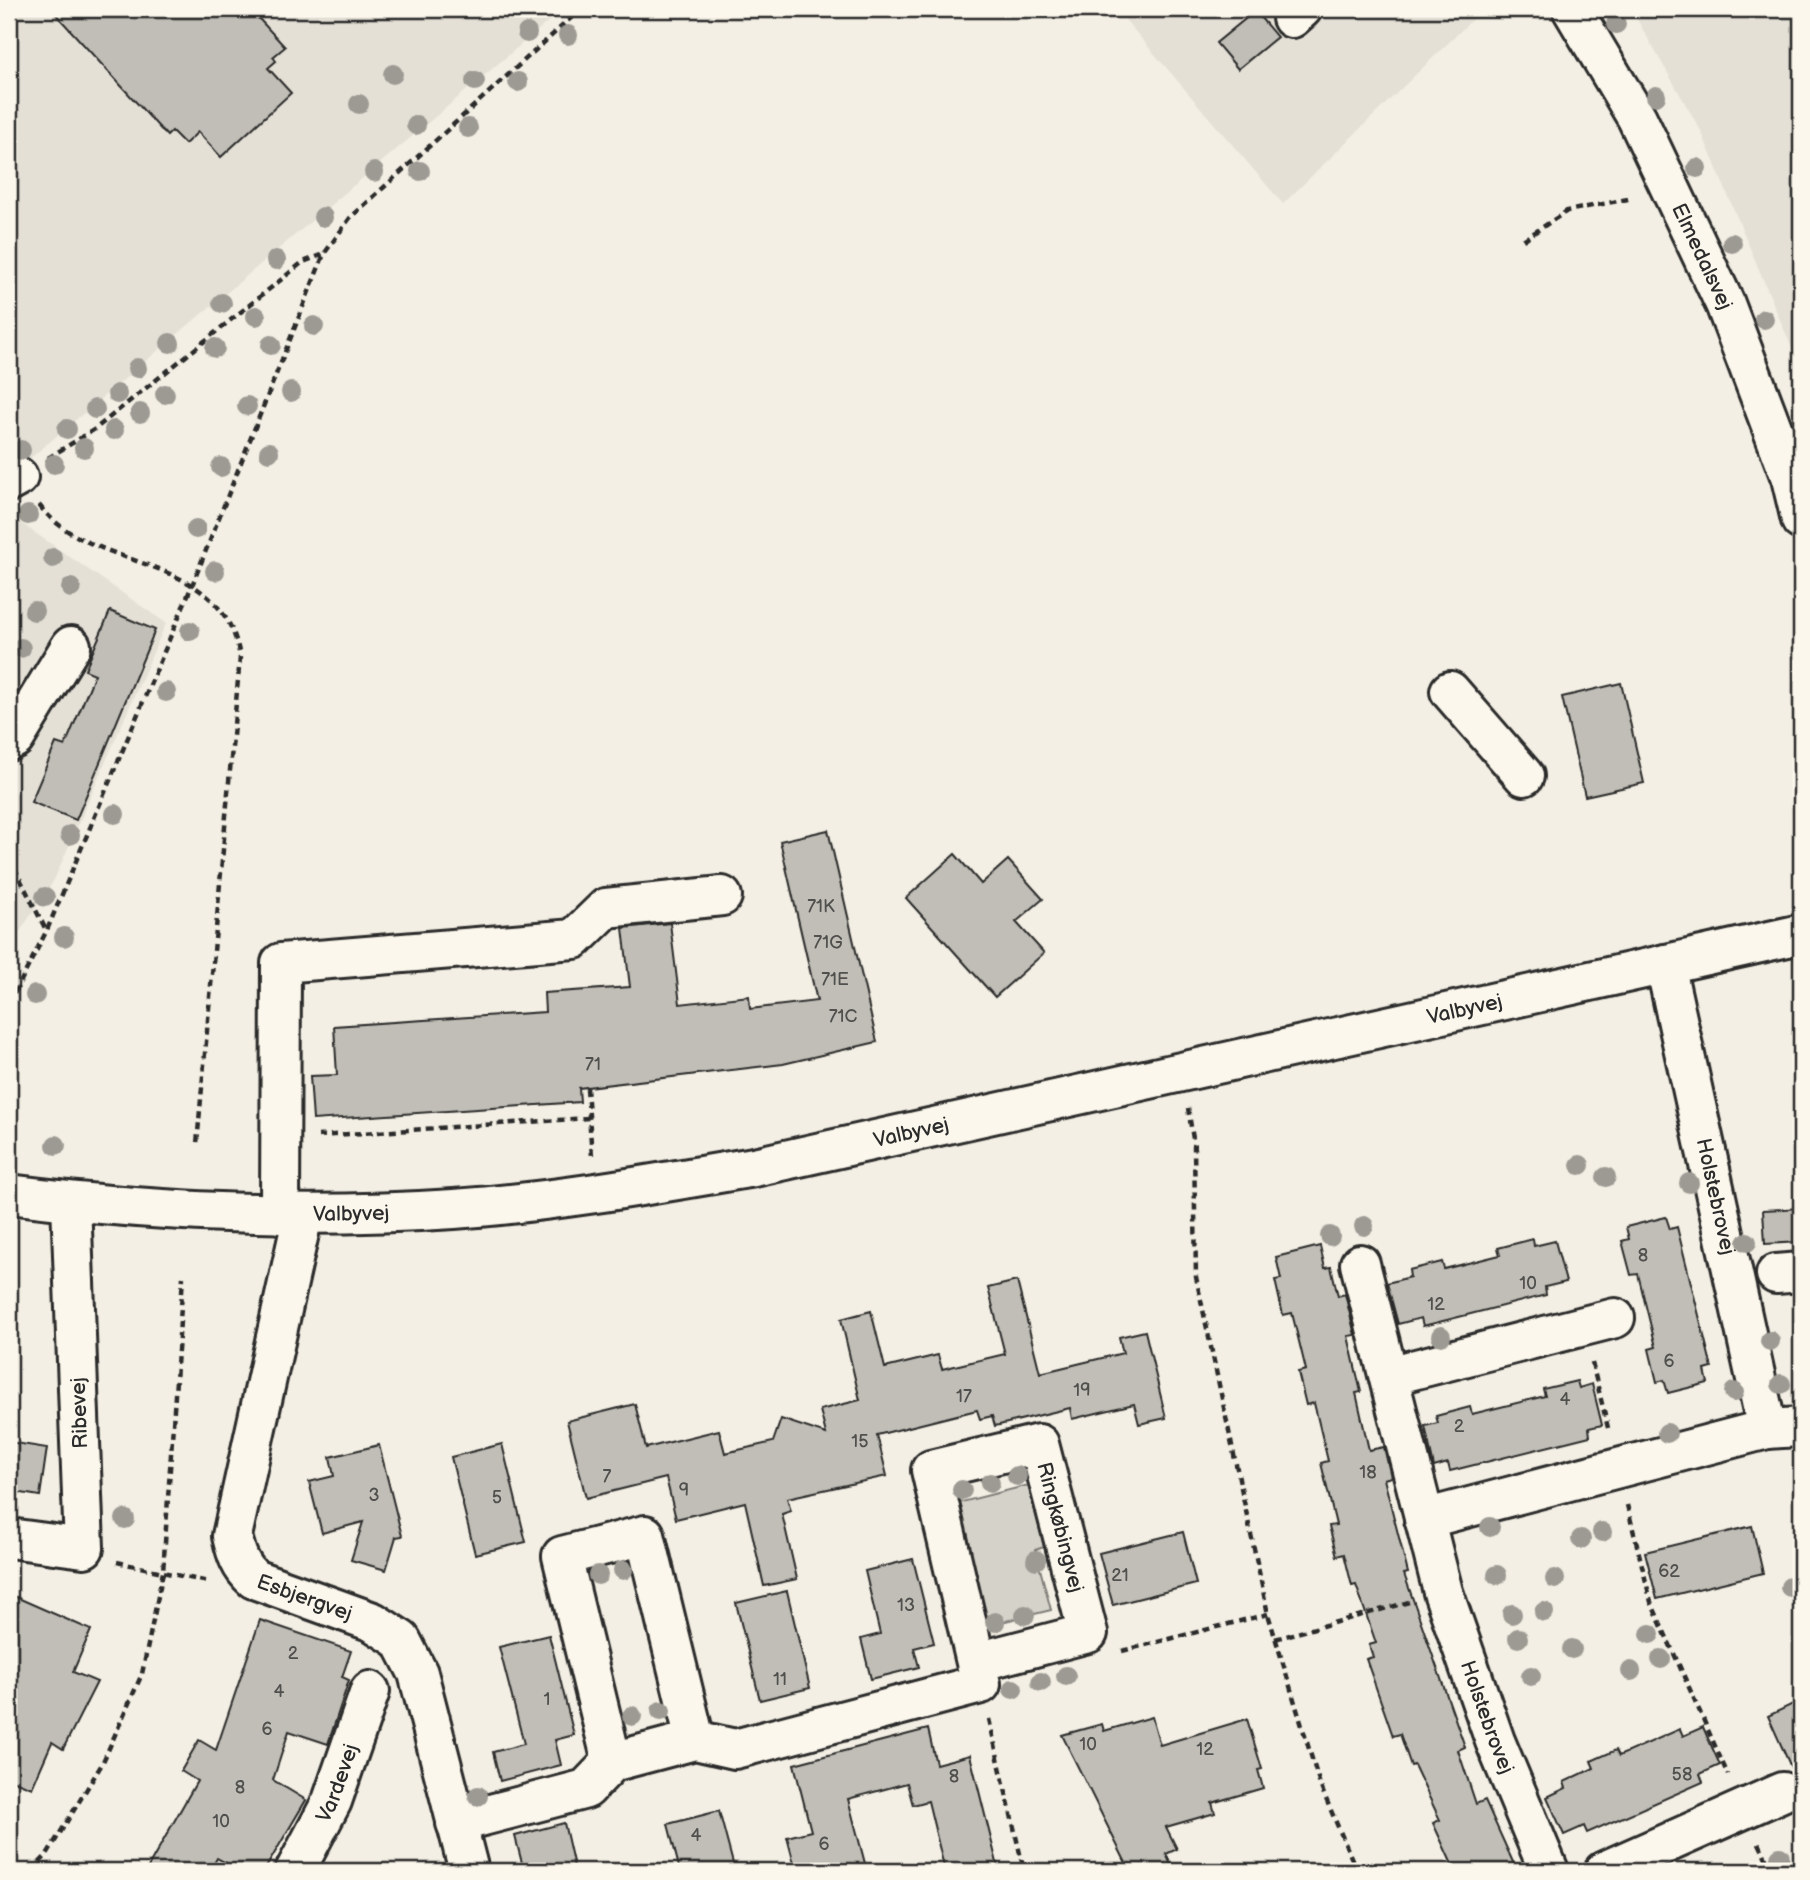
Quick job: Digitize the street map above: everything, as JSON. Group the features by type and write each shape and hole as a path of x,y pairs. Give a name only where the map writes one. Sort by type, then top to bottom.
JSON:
{"street":[{"name":"Elmedalsvej","path":"1572,9 1637,118 1725,304 1791,478 1801,520"},
{"path":"9,741 15,738 71,646"},
{"path":"1450,691 1524,775"},
{"name":"Esbjergvej","path":"470,1871 418,1673 401,1640 373,1622 266,1586 244,1571 232,1536 292,1215 280,1139 281,963 574,939 607,908 723,897"},
{"name":"Valbyvej","path":"9,1194 202,1213 292,1215 454,1209 595,1195 754,1167 1801,934"},
{"name":"Holstebrovej","path":"1424,1519 1784,1428 1665,964"},
{"name":"Ribevej","path":"71,1202 84,1548"},
{"name":"Holstebrovej","path":"1360,1264 1443,1592 1495,1741 1549,1871"},
{"path":"1389,1376 1599,1322"},
{"name":"Ringkøbingvej","path":"979,1673 931,1470 1039,1444 1088,1633"},
{"path":"612,1762 562,1556 645,1535 695,1740"},
{"path":"9,1538 84,1548"},
{"path":"457,1823 586,1789 612,1762 695,1740 735,1749 979,1673 1088,1633"},
{"name":"Vardevej","path":"295,1871 332,1801 370,1691"},
{"path":"1604,1871 1782,1792"}],"path":[{"path":"9,1004 47,930 193,583 324,254 351,218 581,9"},
{"path":"1523,240 1567,211 1671,190"},
{"path":"197,1144 240,657 236,633 225,614 193,583 84,540 49,517 13,480 95,429 303,261 324,254"},
{"path":"9,858 47,930"},
{"path":"1181,1073 1194,1146 1196,1277 1268,1614 1320,1785 1357,1871"},
{"path":"587,1088 592,1149"},
{"path":"280,1139 589,1118"},
{"path":"31,1871 46,1856 102,1765 142,1674 163,1572 183,1277"},
{"path":"1599,1322 1618,1468 1651,1602 1772,1871"},
{"path":"84,1548 112,1561 219,1584 244,1571"},
{"path":"1275,1639 1443,1592"},
{"path":"1088,1633 1109,1654 1268,1614"},
{"path":"979,1673 1024,1871"}],"shaded area":[{"path":"9,9 563,9 27,461 9,508"},
{"path":"1116,9 1483,9 1283,204"},
{"path":"1631,9 1801,9 1801,370 1701,131"},
{"path":"9,515 166,623 54,880 9,948"},
{"path":"1029,1485 1044,1547 1035,1550 1051,1610 985,1626 954,1504"}],"building":[{"path":"51,9 250,9 285,47 273,57 276,61 268,68 291,93 221,157 198,132 185,144 172,131 167,136"},
{"path":"1255,11 1277,37 1238,69 1216,43"},
{"path":"110,611 155,630 76,820 31,802 56,743 65,746 95,674 85,670"},
{"path":"1621,683 1644,783 1585,796 1562,697"},
{"path":"828,830 877,1042 783,1064 579,1088 580,1102 313,1120 310,1076 337,1075 334,1026 545,1012 544,993 630,987 623,928 670,923 680,1004 749,996 750,1009 817,1001 780,841"},
{"path":"955,854 981,884 1008,860 1043,899 1016,922 1044,953 995,997 906,898"},
{"path":"1801,1208 1801,1242 1765,1244 1763,1210"},
{"path":"1666,1217 1670,1229 1677,1227 1712,1368 1705,1370 1708,1383 1668,1393 1664,1380 1657,1382 1649,1349 1656,1347 1638,1274 1631,1275 1622,1241 1629,1239 1626,1227"},
{"path":"1533,1239 1534,1246 1555,1241 1566,1282 1545,1287 1546,1295 1423,1326 1421,1318 1398,1324 1387,1283 1410,1277 1409,1270 1442,1262 1444,1269 1500,1255 1498,1248"},
{"path":"1320,1246 1325,1268 1331,1267 1338,1296 1345,1294 1355,1335 1348,1336 1361,1392 1356,1393 1369,1450 1384,1447 1391,1477 1384,1479 1408,1573 1404,1574 1465,1747 1458,1750 1476,1804 1485,1800 1517,1871 1455,1871 1433,1823 1440,1820 1414,1765 1411,1766 1400,1734 1393,1736 1366,1659 1373,1657 1369,1645 1376,1643 1356,1585 1352,1586 1344,1554 1337,1556 1329,1526 1336,1525 1321,1463 1328,1461 1314,1403 1306,1405 1298,1372 1306,1370 1292,1313 1283,1315 1275,1280 1281,1279 1276,1257"},
{"path":"1017,1281 1040,1373 1123,1353 1119,1337 1145,1331 1166,1418 1139,1424 1134,1404 1072,1419 1070,1408 995,1426 992,1416 980,1419 977,1410 877,1435 887,1476 787,1498 791,1511 782,1514 797,1579 764,1586 745,1502 676,1519 666,1478 586,1498 567,1421 635,1404 646,1448 719,1430 725,1453 773,1442 781,1419 826,1434 820,1410 860,1400 841,1319 871,1311 885,1368 938,1355 942,1369 1005,1354 988,1288"},
{"path":"1577,1381 1579,1388 1592,1384 1602,1425 1589,1428 1590,1436 1450,1471 1448,1463 1434,1467 1425,1426 1438,1423 1436,1416 1470,1407 1472,1414 1545,1396 1543,1389"},
{"path":"9,1442 47,1448 40,1496 9,1491"},
{"path":"502,1444 526,1542 475,1554 451,1457"},
{"path":"379,1445 402,1536 396,1537 386,1570 351,1560 363,1522 322,1533 309,1482 334,1476 330,1457"},
{"path":"1752,1526 1763,1573 1657,1599 1645,1552"},
{"path":"1183,1532 1196,1584 1113,1605 1099,1553"},
{"path":"913,1559 934,1643 914,1648 919,1667 871,1679 861,1639 880,1634 865,1571"},
{"path":"787,1591 810,1688 760,1700 736,1603"},
{"path":"9,1594 91,1630 73,1672 97,1682 63,1749 52,1742 32,1788 9,1779"},
{"path":"260,1620 351,1651 342,1677 349,1680 328,1744 289,1731 273,1780 306,1800 264,1871 241,1871 217,1858 210,1871 146,1871 197,1781 181,1771 199,1740 216,1750"},
{"path":"549,1635 574,1735 555,1740 561,1765 500,1781 493,1752 524,1744 499,1647"},
{"path":"1801,1700 1801,1782 1794,1774 1768,1716"},
{"path":"1152,1717 1160,1745 1247,1719 1262,1769 1258,1770 1263,1788 1212,1803 1215,1813 1166,1827 1177,1849 1166,1854 1174,1871 1130,1871 1062,1735 1102,1724 1104,1731"},
{"path":"1703,1727 1720,1765 1700,1774 1703,1782 1587,1833 1584,1826 1564,1835 1547,1797 1566,1788 1564,1782 1594,1768 1591,1761 1616,1750 1619,1756 1680,1729 1683,1736"},
{"path":"928,1729 936,1764 970,1755 999,1871 945,1871 928,1801 913,1805 907,1783 848,1799 867,1871 796,1871 787,1837 811,1831 794,1764"},
{"path":"719,1811 735,1871 680,1871 668,1824"},
{"path":"564,1823 575,1871 535,1871 534,1865 523,1867 515,1836"}]}
